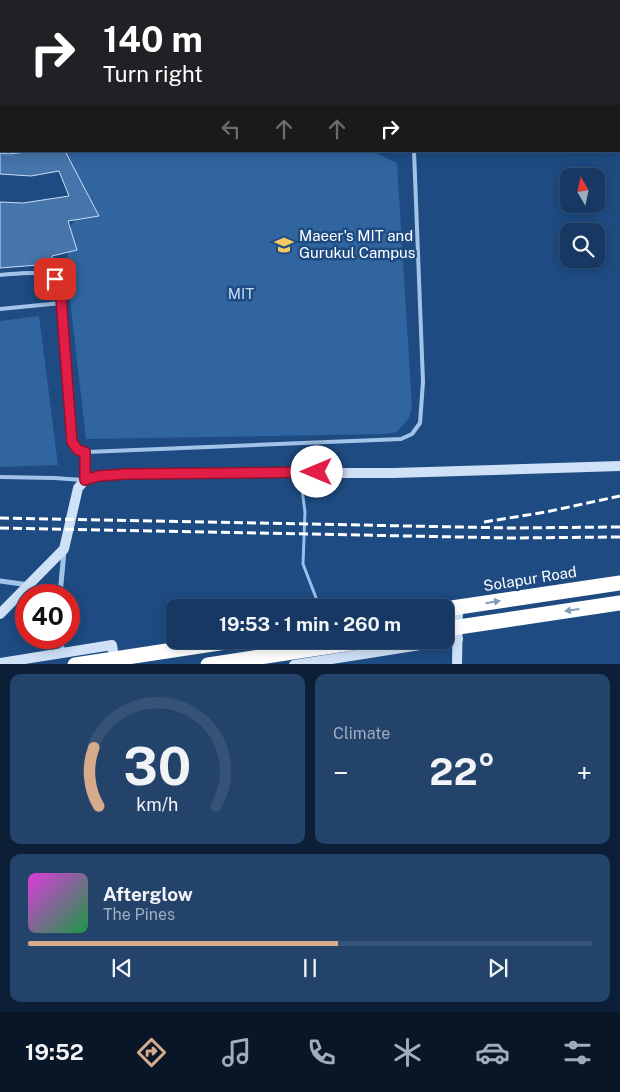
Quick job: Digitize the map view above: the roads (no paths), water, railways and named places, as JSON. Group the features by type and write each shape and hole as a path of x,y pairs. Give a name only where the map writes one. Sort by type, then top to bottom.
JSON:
{"highway":[{"name":"Solapur Road","path":"454,608 620,583"},
{"path":"454,632 620,602"},
{"path":"75,664 177,649"},
{"path":"208,664 310,649"}],"street":[{"path":"85,452 85,480"},
{"path":"61,584 64,549 78,488 85,480 98,476 298,472 394,473 620,466"},
{"path":"30,584 64,549"},
{"path":"0,581 22,584"},
{"path":"0,614 15,599"},
{"path":"454,640 457,664"},
{"path":"0,663 112,645 115,664"},
{"path":"62,649 63,653"},
{"path":"294,664 378,649"}],"lane":[{"path":"0,275 46,274 55,279 60,285 72,442 78,450 85,452 401,439 412,434 420,423 424,382 414,152"},
{"path":"0,309 61,303"},
{"path":"0,477 85,480"}],"waterway":[{"path":"301,482 305,512 303,564 317,599"}],"railway":[{"path":"484,522 546,512 620,496"},
{"path":"0,518 511,528 620,527"},
{"path":"0,528 511,538 620,537"}],"place":[{"name":"Maeer's MIT and Gurukul Campus","path":"284,245"}],"park label":[{"name":"MIT","path":"241,294"}]}
